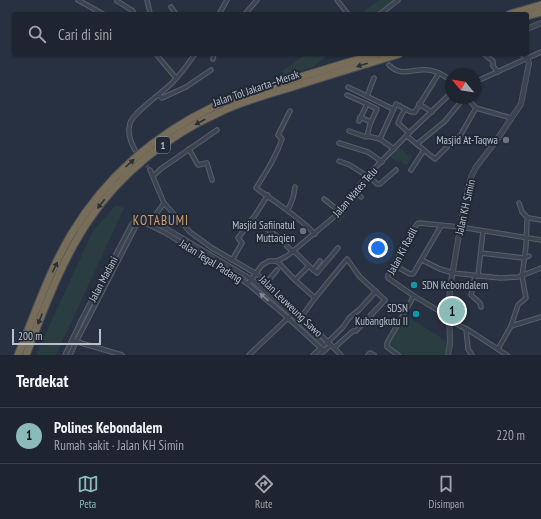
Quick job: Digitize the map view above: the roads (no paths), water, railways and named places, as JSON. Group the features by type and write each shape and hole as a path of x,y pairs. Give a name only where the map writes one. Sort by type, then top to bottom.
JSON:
{"highway":[{"path":"517,12 541,5"},
{"path":"529,15 541,12"},
{"name":"Jalan Tol Jakarta–Merak","path":"18,355 48,282 72,234 83,216 107,186 141,153 173,129 216,106 294,79 369,56"},
{"name":"Jalan Tol Jakarta–Merak","path":"26,355 60,272 89,220 122,180 162,145 185,130 218,113 253,99 393,56"}],"street":[{"path":"78,0 99,12"},
{"path":"147,0 150,12"},
{"path":"221,12 227,0"},
{"path":"247,12 257,0"},
{"path":"337,0 346,12"},
{"path":"383,12 398,0"},
{"path":"116,1 134,12"},
{"path":"170,7 174,12"},
{"path":"529,28 541,23"},
{"path":"481,79 541,52"},
{"path":"158,56 176,78"},
{"path":"135,150 129,135 130,122 176,78 193,56"},
{"path":"486,56 492,61 493,66 498,72"},
{"name":"Jalan KH Simin","path":"448,355 450,344 450,288 460,227 473,172 496,141 523,100 528,63 527,58"},
{"path":"389,65 393,69 402,72 426,69 445,76"},
{"path":"159,95 162,98 172,94 211,70"},
{"path":"380,139 393,109 397,104 411,112 415,112 439,73"},
{"path":"367,96 374,78"},
{"path":"348,87 393,109"},
{"path":"348,96 377,109 371,122 368,136"},
{"name":"Jalan Wates Telu","path":"248,284 255,273 265,263 272,260 277,261 293,252 334,217 368,176 408,134 445,99"},
{"path":"367,104 360,119 371,122"},
{"path":"419,104 432,112"},
{"path":"416,144 445,121 459,104"},
{"path":"472,104 476,108 511,118"},
{"path":"405,109 398,123 416,144 435,159 460,136 476,108"},
{"path":"290,111 278,135 282,139 272,162 256,188 304,222 315,234"},
{"path":"153,176 162,168 217,130"},
{"path":"349,131 366,137 368,136 380,139 394,149"},
{"path":"339,143 368,152 382,162"},
{"path":"189,149 198,165 207,163 212,180"},
{"path":"411,170 424,150"},
{"path":"339,161 350,165 378,184 380,184 396,170"},
{"path":"141,219 149,224 164,203 150,170"},
{"path":"288,210 293,198 295,187"},
{"path":"355,192 361,197"},
{"path":"232,260 242,243 238,238 268,196"},
{"path":"324,199 339,211"},
{"name":"Jalan Leuweung Sawo","path":"164,203 190,232 212,248 255,273 267,282 341,355"},
{"path":"519,203 522,212 528,218 541,220"},
{"path":"498,349 511,326 518,306 526,298 522,276 528,218"},
{"name":"Jalan Madani","path":"65,355 71,340 132,224 136,219 141,219"},
{"path":"141,219 152,220"},
{"name":"Jalan Madani","path":"70,355 141,219"},
{"path":"252,219 277,236 317,273 338,248"},
{"name":"Jalan Tegal Padang","path":"152,220 248,284 324,348"},
{"name":"Jalan Tegal Padang","path":"149,224 165,230 251,279 292,315 324,348"},
{"name":"Jalan Ki Radil","path":"441,226 417,224 388,275 388,278 449,319 508,355"},
{"path":"394,265 413,275 441,226 460,227 541,240"},
{"path":"481,307 471,295 481,253 483,231"},
{"path":"481,253 524,258 529,256"},
{"path":"302,316 347,259 360,277 376,291 385,302 356,331 334,348"},
{"path":"422,260 440,269 476,276 508,278 522,276 541,268"},
{"path":"277,261 315,298"},
{"path":"313,270 320,261"},
{"path":"295,280 309,266"},
{"path":"267,282 277,270"},
{"path":"313,355 330,343 349,318 360,309 376,291"},
{"path":"398,355 387,347 387,343 414,296"},
{"path":"249,355 292,315"},
{"path":"511,326 541,317"},
{"path":"466,329 468,349 472,355"},
{"path":"71,340 122,355"},
{"path":"320,355 324,348"},
{"path":"102,355 104,350"},
{"path":"368,355 370,353 374,355"}],"tunnel":[{"path":"143,161 150,170"}],"place":[{"name":"Masjid At-Taqwa","path":"506,140"},
{"name":"Masjid Safiinatul Muttaqien","path":"303,231"},
{"name":"SDN Kebondalem","path":"414,285"},
{"name":"Polines Kebondalem","path":"452,311"},
{"name":"SDSN Kubangkutu II","path":"416,314"}],"district":[{"name":"KOTABUMI","path":"161,220"}]}
